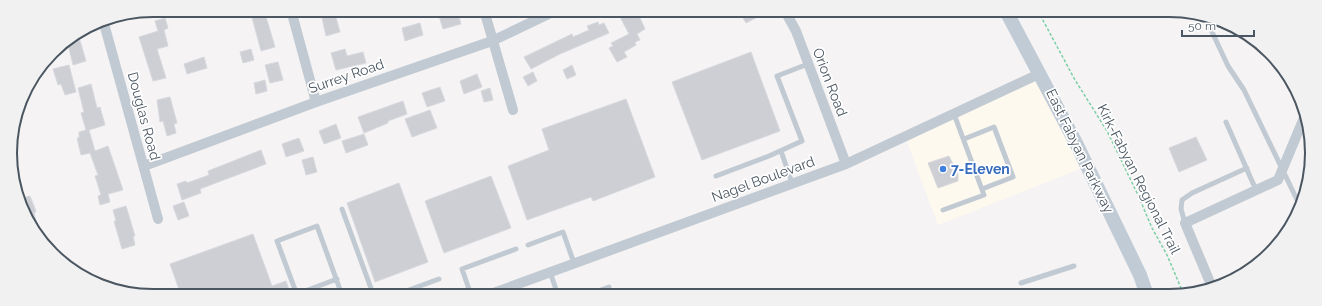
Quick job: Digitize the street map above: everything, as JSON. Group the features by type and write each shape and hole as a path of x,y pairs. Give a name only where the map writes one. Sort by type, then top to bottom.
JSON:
{"main road":[{"name":"East Fabyan Parkway","path":"1009,17 1041,74 1110,212 1140,274 1145,289"}],"street":[{"path":"293,17 316,102"},
{"path":"486,17 513,110"},
{"name":"Surrey Road","path":"144,166 316,102 492,41 542,17"},
{"name":"Orion Road","path":"788,17 796,31 846,164"},
{"name":"Douglas Road","path":"105,26 158,219"},
{"name":"Nagel Boulevard","path":"504,289 846,164 1041,74"},
{"path":"1210,282 1185,223 1278,180 1301,124"}],"lane":[{"path":"1208,23 1228,66 1244,90 1297,199"},
{"path":"716,176 781,151 802,141 777,76 808,64"},
{"path":"943,210 984,195 954,114"},
{"path":"1226,122 1256,190"},
{"path":"964,139 994,128 1013,178 982,189"},
{"path":"781,151 792,183"},
{"path":"1185,223 1181,209 1182,200 1192,193 1247,168"},
{"path":"342,209 371,289"},
{"path":"295,289 277,241 317,226 340,289"},
{"path":"528,245 563,232 574,263"},
{"path":"469,289 462,269 516,249"},
{"path":"1021,283 1074,266"},
{"path":"550,272 556,289"},
{"path":"310,289 337,279"},
{"path":"412,289 439,279"},
{"path":"604,289 609,287"}],"path":[{"name":"Kirk-Fabyan Regional Trail","path":"1041,17 1075,80 1107,131 1152,228 1167,255 1181,288"}],"shaded area":[{"path":"1040,77 1085,167 938,225 906,139"}],"building":[{"path":"252,17 266,17 275,47 261,51"},
{"path":"336,17 340,32 326,36 322,18"},
{"path":"439,17 459,17 461,24 443,29"},
{"path":"620,17 642,17 640,18 645,29 637,34 640,40 635,42 636,45 624,52 627,57 617,62 609,48 613,46 611,43 629,34"},
{"path":"742,17 758,17 746,23"},
{"path":"165,18 168,28 164,30 168,46 157,49 166,78 153,81 139,37 158,31 155,21"},
{"path":"598,22 599,25 604,23 609,33 560,54 531,69 524,57 572,34 573,37 589,30 587,26"},
{"path":"420,23 423,35 405,41 402,28"},
{"path":"79,39 86,61 73,65 69,46"},
{"path":"251,49 254,60 243,63 240,52"},
{"path":"345,49 347,56 363,52 366,63 336,70 331,53"},
{"path":"751,52 780,131 702,160 672,82"},
{"path":"204,57 207,68 187,74 184,64"},
{"path":"278,62 283,80 270,83 265,65"},
{"path":"69,65 76,92 65,95 61,84 58,85 53,69"},
{"path":"572,65 576,75 567,79 563,70"},
{"path":"533,72 537,81 528,86 523,77"},
{"path":"477,74 482,87 464,94 460,81"},
{"path":"265,80 267,91 256,94 254,83"},
{"path":"91,84 97,108 100,107 105,125 89,130 95,151 108,146 123,190 108,194 110,202 100,205 98,196 101,195 95,176 98,175 90,153 81,155 77,138 79,138 79,132 86,130 81,113 84,112 78,88"},
{"path":"440,87 445,101 427,107 422,93"},
{"path":"490,88 493,100 484,102 481,91"},
{"path":"170,97 177,123 174,124 176,133 167,136 163,121 160,122 157,100"},
{"path":"626,99 655,177 593,201 591,197 527,220 508,166 549,150 542,129"},
{"path":"403,101 407,114 388,121 388,123 364,133 358,117"},
{"path":"430,110 437,128 412,137 405,119"},
{"path":"336,124 341,138 324,144 319,131"},
{"path":"364,134 368,145 346,153 342,141"},
{"path":"1196,137 1207,160 1179,172 1169,148"},
{"path":"299,138 304,151 286,157 282,144"},
{"path":"261,150 266,164 200,189 201,193 182,200 177,184 186,181 187,183 209,175 208,171"},
{"name":"7-Eleven","path":"949,156 958,174 958,181 938,188 928,163"},
{"path":"313,157 317,172 306,175 302,160"},
{"path":"491,176 511,228 444,253 425,201"},
{"path":"399,183 428,262 375,282 347,203"},
{"path":"30,196 36,211 34,214 37,224 27,205 24,198"},
{"path":"184,202 189,216 178,220 173,206"},
{"path":"126,206 135,236 133,236 135,245 122,249 114,221 116,221 113,210"},
{"path":"253,234 272,286 286,281 289,289 179,289 170,264"}],"place":[{"name":"7-Eleven","path":"943,169"}]}
